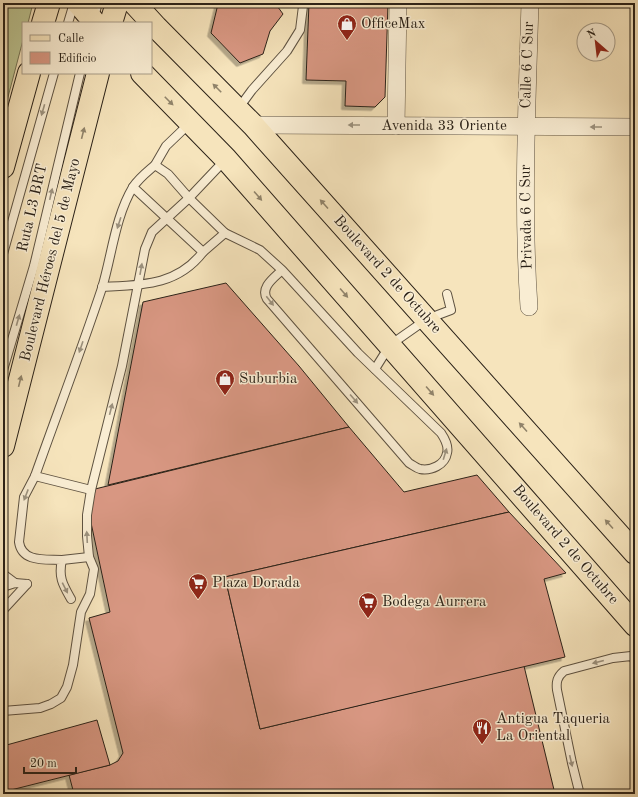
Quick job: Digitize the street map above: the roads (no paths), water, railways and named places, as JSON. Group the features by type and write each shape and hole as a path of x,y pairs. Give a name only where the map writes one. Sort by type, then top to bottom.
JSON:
{"main road":[{"path":"43,22 49,3"},
{"path":"78,3 97,18 117,3"},
{"name":"Boulevard 2 de Octubre","path":"134,3 151,22"},
{"name":"Boulevard 2 de Octubre","path":"152,23 253,125 635,553"},
{"path":"3,167 29,74"},
{"name":"Boulevard Héroes del 5 de Mayo","path":"3,446 98,74"},
{"name":"Boulevard 2 de Octubre","path":"143,74 226,159 635,625"}],"street":[{"path":"396,126 398,3"},
{"name":"Calle 6 C Sur","path":"526,127 530,3"},
{"name":"Avenida 33 Oriente","path":"253,125 635,127"},
{"name":"Privada 6 C Sur","path":"526,127 526,255 529,307"}],"lane":[{"path":"68,22 74,3"},
{"path":"238,110 252,90 287,51 300,30 303,6 302,3"},
{"path":"3,254 54,74"},
{"name":"Ruta L3 BRT","path":"3,370 34,266 80,74"},
{"path":"89,557 62,560 32,558 24,555 20,548 19,542 24,497 35,476 102,287 118,226 134,187 141,177 155,165 166,146 190,122"},
{"path":"3,711 40,708 51,704 61,698 67,687 73,665 80,612 91,590 94,569 89,557 87,536 87,515 91,490 122,366 144,249 152,232 189,198 226,159"},
{"path":"155,165 168,174 189,198 225,234 260,250 282,270 358,353 441,433 445,440 448,453 441,464 436,467 419,469 409,463 267,299 265,295 265,288 282,270"},
{"path":"134,187 203,252"},
{"path":"102,287 138,285 171,278 196,261 203,252 225,234"},
{"path":"375,369 390,345 427,319 451,310 447,294"},
{"path":"35,476 91,490"},
{"path":"62,560 59,571 62,583 71,599"},
{"path":"3,574 15,583"},
{"path":"3,587 15,583 27,584 3,610"},
{"path":"581,794 572,763 556,683 559,676 564,671 612,658 634,657"}],"place":[{"name":"OfficeMax","path":"347,41"},
{"name":"Suburbia","path":"225,396"},
{"name":"Plaza Dorada","path":"198,600"},
{"name":"Bodega Aurrera","path":"368,619"},
{"name":"Antigua Taqueria La Oriental","path":"482,745"}]}
